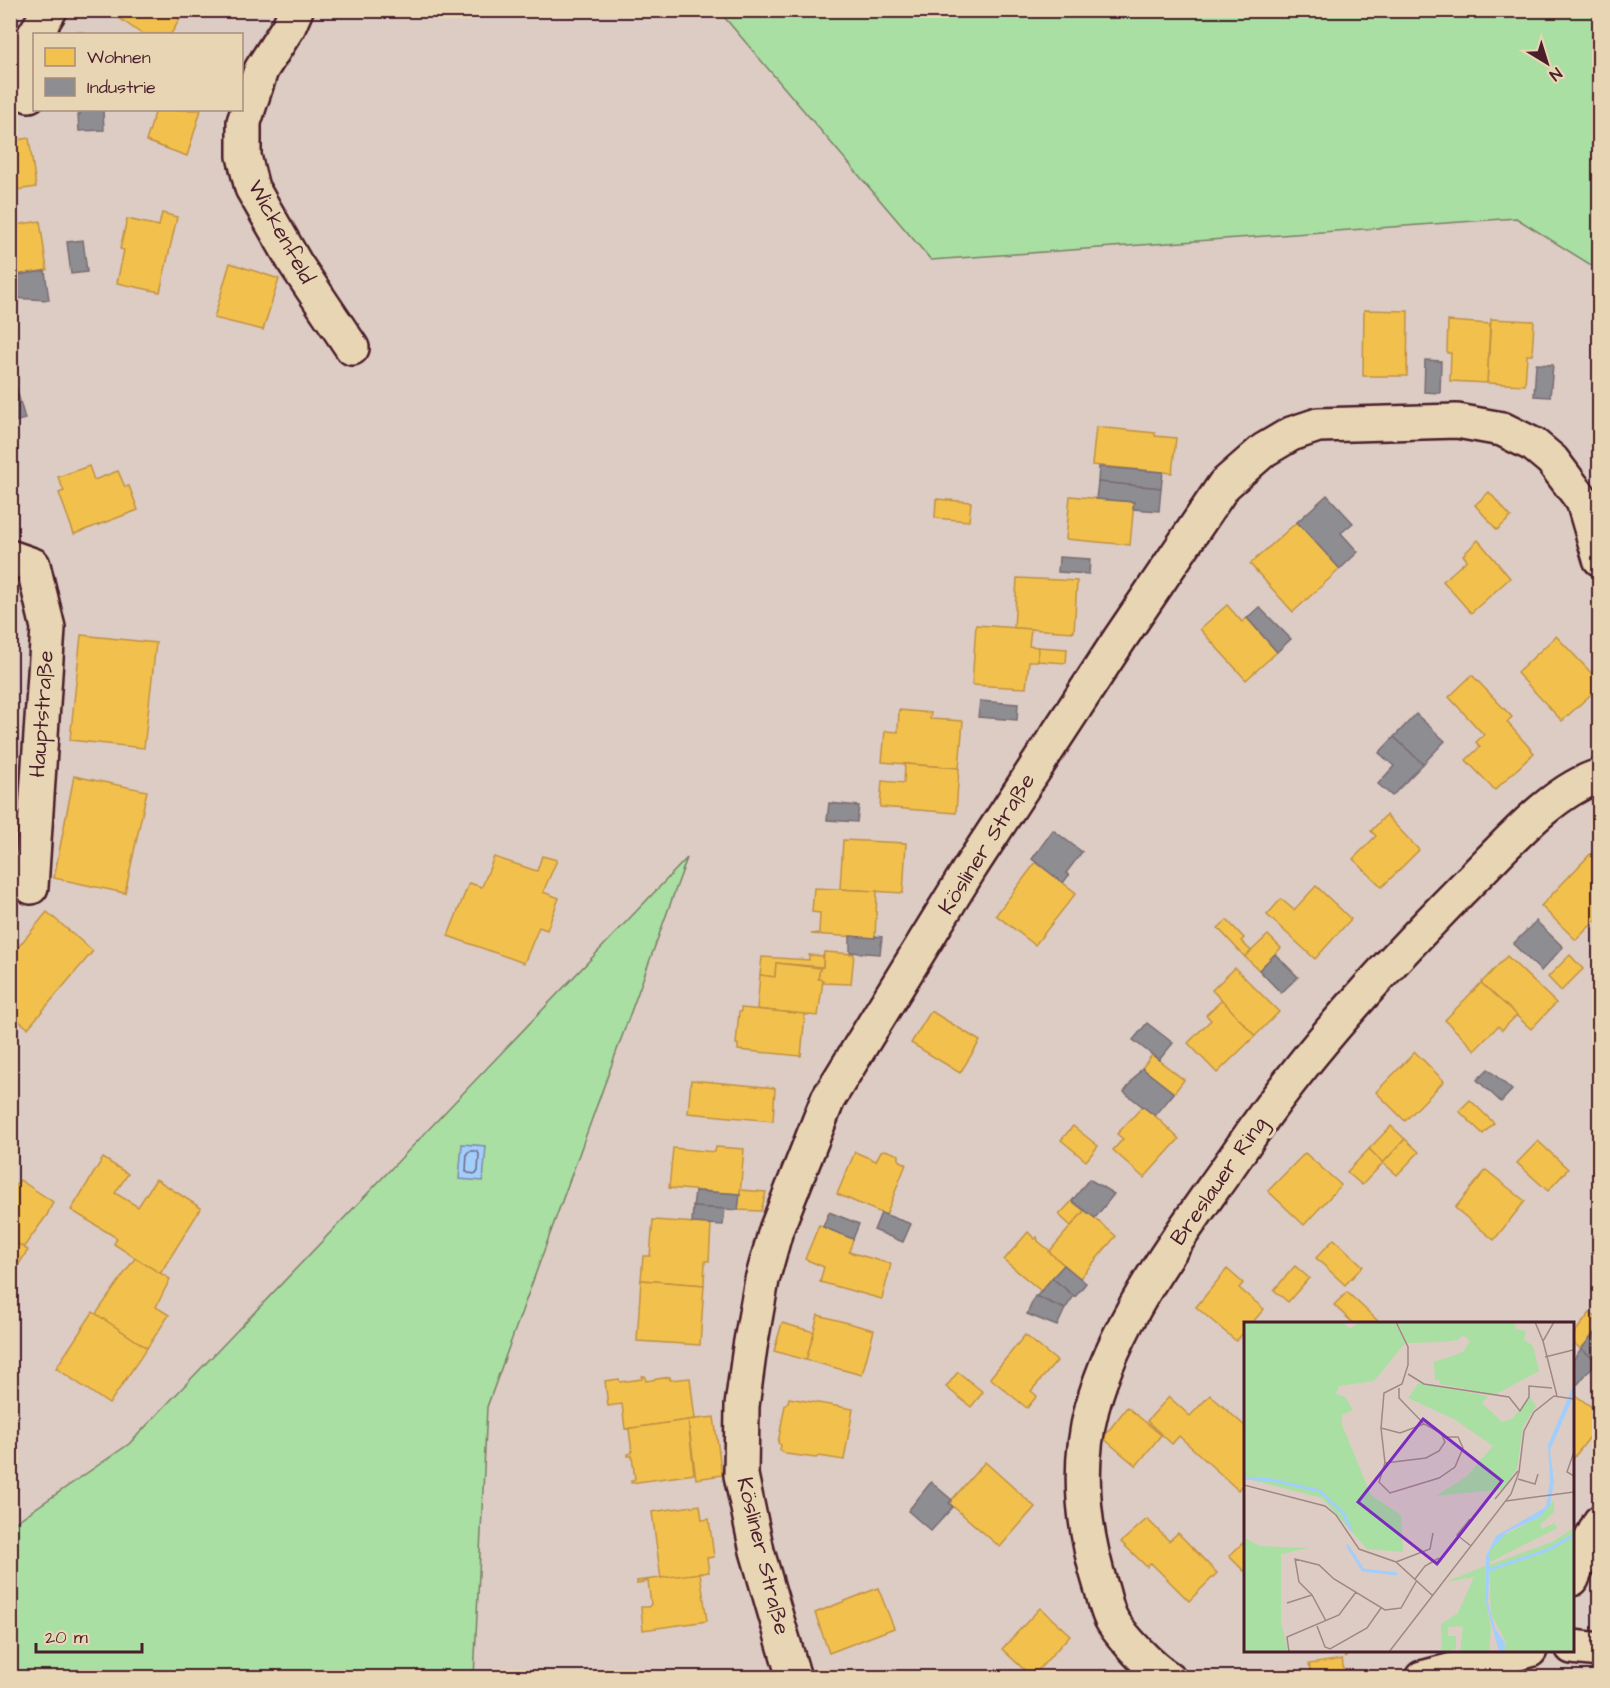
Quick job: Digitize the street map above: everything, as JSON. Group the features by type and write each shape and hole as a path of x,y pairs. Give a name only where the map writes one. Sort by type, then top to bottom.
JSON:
{"street":[{"path":"36,33 50,10"},
{"name":"Wickenfeld","path":"296,10 290,26 261,70 244,122 243,156 252,188 295,263 352,348"},
{"path":"29,95 33,38"},
{"name":"Kösliner Straße","path":"794,1677 757,1551 741,1475 741,1406 762,1280 777,1230 828,1099 970,868 1119,640 1224,485 1264,450 1291,434 1318,426 1457,420 1502,429 1534,445 1552,460 1582,501 1599,559"},
{"name":"Hauptstraße","path":"10,557 33,565 48,628 31,887"},
{"name":"Breslauer Ring","path":"1165,1677 1112,1620 1095,1568 1086,1521 1081,1485 1085,1445 1092,1407 1111,1353 1146,1289 1182,1232 1270,1108 1319,1047 1429,922 1516,835 1556,799 1587,780 1599,776"},
{"path":"1574,1574 1599,1522"},
{"path":"1574,1647 1599,1650"},
{"path":"1422,1677 1522,1652"}],"green space":[{"path":"719,11 1599,11 1599,270 1516,218 931,260"},
{"path":"687,858 487,1407 474,1677 11,1677 10,1526 129,1444"}],"water":[{"path":"462,1144 486,1146 483,1181 459,1179"}],"building: Wohnen":[{"path":"113,10 175,10 172,14 180,19 172,33 141,33 112,13"},
{"path":"10,23 27,34 10,59"},
{"path":"83,32 84,33 54,33"},
{"path":"156,111 201,111 187,156 146,141"},
{"path":"29,138 36,187 10,191 10,141"},
{"path":"162,213 177,217 160,292 117,283 124,250 120,249 127,219 159,226"},
{"path":"40,221 47,270 10,276 10,226"},
{"path":"230,263 279,279 263,330 214,318"},
{"path":"1364,310 1408,311 1407,376 1363,376"},
{"path":"1491,319 1534,321 1532,355 1527,355 1525,385 1487,383"},
{"path":"1448,321 1490,324 1487,383 1450,381 1451,353 1447,353"},
{"path":"1096,427 1155,433 1155,436 1176,438 1172,473 1092,465"},
{"path":"89,466 94,480 118,471 125,487 129,486 138,510 74,534 59,493 64,491 58,477"},
{"path":"1489,492 1511,517 1497,530 1475,505"},
{"path":"1070,496 1134,502 1130,545 1066,539"},
{"path":"936,499 971,502 969,521 935,518"},
{"path":"1297,522 1340,569 1293,612 1250,564"},
{"path":"1478,540 1510,578 1471,613 1443,581 1467,560 1463,555"},
{"path":"1017,578 1077,581 1074,632 1014,628"},
{"path":"1227,605 1242,622 1247,618 1277,652 1246,680 1200,629"},
{"path":"976,625 1031,629 1029,646 1038,647 1038,661 1029,661 1026,688 972,685"},
{"path":"81,635 156,643 144,748 70,740"},
{"path":"1556,636 1600,682 1600,686 1562,721 1517,673"},
{"path":"1038,647 1067,649 1066,663 1038,661"},
{"path":"1472,675 1512,717 1507,722 1534,753 1495,790 1466,760 1480,747 1476,742 1484,735 1449,697"},
{"path":"899,710 931,713 930,719 963,721 959,768 882,762 885,731 898,732"},
{"path":"905,764 959,768 956,813 880,807 882,781 904,783"},
{"path":"74,776 147,791 125,893 54,878"},
{"path":"1386,815 1419,850 1382,887 1353,859 1376,836 1371,831"},
{"path":"843,840 906,843 903,893 840,889"},
{"path":"1600,844 1600,916 1576,940 1541,906"},
{"path":"542,856 557,860 543,892 559,898 547,930 539,927 524,963 448,936 469,883 482,887 494,857 537,871"},
{"path":"1036,862 1076,893 1035,945 996,915"},
{"path":"1316,886 1351,919 1315,959 1267,915 1281,899 1294,910"},
{"path":"814,888 877,891 875,938 811,934 819,933 820,913 812,912"},
{"path":"47,912 93,951 28,1028 10,1014 10,957"},
{"path":"1227,920 1244,938 1241,941 1252,952 1245,957 1218,928"},
{"path":"1268,935 1281,948 1259,970 1245,957"},
{"path":"824,952 854,954 851,984 822,983 823,980 818,979 820,968 823,967"},
{"path":"809,955 823,956 823,967 776,963 775,977 760,975 762,957 809,960"},
{"path":"1570,955 1583,969 1561,991 1548,977"},
{"path":"1507,956 1556,1003 1531,1029 1481,983"},
{"path":"776,963 820,968 818,979 823,980 818,1016 757,1009 760,975 775,977"},
{"path":"1235,968 1279,1012 1255,1036 1212,990"},
{"path":"1481,983 1517,1015 1502,1030 1498,1026 1475,1050 1445,1020"},
{"path":"1222,1000 1255,1036 1217,1073 1188,1043 1211,1020 1206,1015"},
{"path":"741,1008 805,1014 801,1056 738,1050 738,1044 736,1044"},
{"path":"931,1011 980,1041 960,1073 911,1043"},
{"path":"1415,1052 1444,1081 1405,1121 1376,1092"},
{"path":"1152,1055 1184,1080 1174,1093 1142,1068"},
{"path":"691,1080 775,1088 773,1121 688,1113"},
{"path":"1470,1100 1494,1123 1483,1134 1459,1111"},
{"path":"1144,1105 1179,1139 1144,1178 1113,1150 1123,1139 1117,1134"},
{"path":"1073,1126 1098,1146 1086,1161 1061,1140"},
{"path":"1391,1126 1405,1139 1383,1163 1369,1149"},
{"path":"1405,1139 1419,1152 1397,1175 1383,1163"},
{"path":"1538,1141 1568,1169 1548,1191 1517,1163"},
{"path":"716,1147 744,1149 740,1194 669,1188 673,1148 715,1152"},
{"path":"1369,1149 1383,1163 1362,1185 1347,1172"},
{"path":"885,1150 899,1155 899,1160 906,1164 886,1215 837,1194 855,1152 876,1161 881,1151"},
{"path":"1305,1153 1341,1185 1304,1225 1268,1191"},
{"path":"103,1158 128,1174 115,1193 138,1207 156,1179 201,1208 160,1274 114,1244 117,1238 71,1210"},
{"path":"1486,1170 1525,1201 1494,1240 1455,1208"},
{"path":"20,1180 53,1202 47,1215 23,1248 10,1239 10,1191"},
{"path":"740,1190 766,1192 761,1211 738,1210"},
{"path":"1072,1201 1084,1211 1071,1226 1059,1215"},
{"path":"1085,1210 1116,1236 1080,1278 1049,1252"},
{"path":"653,1220 711,1224 709,1261 705,1261 704,1285 641,1280 643,1256 650,1256"},
{"path":"819,1225 853,1239 849,1252 891,1264 882,1299 820,1282 824,1267 805,1259"},
{"path":"1028,1232 1035,1239 1037,1237 1038,1241 1064,1265 1041,1291 1004,1260"},
{"path":"10,1239 28,1250 10,1278"},
{"path":"1334,1239 1363,1266 1345,1285 1316,1258"},
{"path":"135,1258 170,1279 156,1307 169,1315 147,1348 96,1314"},
{"path":"1295,1266 1309,1278 1288,1302 1274,1290"},
{"path":"1227,1269 1243,1283 1239,1288 1264,1309 1253,1322 1244,1322 1244,1332 1236,1341 1196,1307"},
{"path":"641,1280 704,1285 700,1345 637,1341"},
{"path":"1347,1292 1379,1322 1352,1322 1334,1305"},
{"path":"93,1312 147,1348 109,1404 56,1368"},
{"path":"1590,1313 1600,1320 1600,1326 1581,1349 1574,1344 1574,1333"},
{"path":"818,1315 874,1330 862,1375 806,1360"},
{"path":"782,1323 814,1332 806,1360 774,1351"},
{"path":"1025,1335 1057,1361 1031,1391 1037,1396 1027,1408 990,1378"},
{"path":"958,1372 983,1392 971,1407 946,1387"},
{"path":"642,1376 645,1376 646,1381 670,1377 670,1380 690,1378 695,1419 625,1429 622,1404 608,1406 605,1381 619,1379 620,1382 642,1379"},
{"path":"1574,1394 1600,1413 1600,1424 1574,1457"},
{"path":"1210,1395 1244,1425 1244,1483 1238,1490 1179,1436 1172,1444 1147,1421 1169,1397 1190,1416"},
{"path":"789,1398 853,1409 844,1460 786,1454 780,1450 781,1445 778,1443 785,1405"},
{"path":"1127,1407 1161,1435 1136,1466 1103,1438"},
{"path":"714,1417 722,1475 696,1479 688,1420"},
{"path":"688,1420 694,1474 631,1483 635,1479 632,1456 628,1456 632,1453 629,1429 625,1429"},
{"path":"985,1462 1035,1507 1000,1547 949,1503"},
{"path":"700,1505 702,1520 709,1519 714,1557 707,1558 709,1572 661,1579 652,1512"},
{"path":"1147,1519 1169,1541 1178,1533 1217,1573 1189,1601 1151,1563 1147,1567 1121,1542"},
{"path":"1244,1542 1244,1571 1229,1556"},
{"path":"700,1573 707,1621 643,1630 641,1607 649,1607 651,1604 648,1581 637,1584 637,1581"},
{"path":"878,1588 894,1628 829,1653 815,1613"},
{"path":"1040,1608 1070,1635 1032,1677 1002,1649"},
{"path":"1342,1652 1351,1652 1345,1657"},
{"path":"1342,1659 1345,1678 1312,1678 1309,1664"}],"building: Industrie":[{"path":"80,111 103,111 104,130 79,131 78,115"},
{"path":"83,240 87,272 71,274 67,242"},
{"path":"45,271 49,300 10,298 10,276"},
{"path":"1425,360 1441,361 1440,393 1424,392"},
{"path":"1536,364 1553,365 1550,397 1534,396"},
{"path":"10,365 25,419 10,423"},
{"path":"1099,467 1163,472 1161,488 1098,482"},
{"path":"1098,482 1161,488 1159,511 1133,509 1134,502 1096,499"},
{"path":"1327,495 1353,523 1341,533 1358,552 1340,569 1297,522"},
{"path":"1059,557 1090,559 1089,574 1058,572"},
{"path":"1259,607 1291,639 1277,652 1247,618"},
{"path":"980,701 1018,704 1017,720 978,717"},
{"path":"1416,714 1445,741 1423,764 1394,737"},
{"path":"1394,737 1423,764 1392,796 1378,784 1394,766 1379,753"},
{"path":"829,803 859,806 857,822 827,820"},
{"path":"1053,830 1082,852 1066,873 1069,875 1063,883 1032,859"},
{"path":"1536,921 1563,947 1541,971 1513,944"},
{"path":"850,936 882,937 880,954 850,952"},
{"path":"1275,954 1298,977 1281,993 1259,970"},
{"path":"1147,1023 1173,1043 1159,1060 1133,1040"},
{"path":"1142,1068 1174,1093 1155,1116 1124,1092"},
{"path":"1488,1069 1512,1090 1501,1102 1477,1080"},
{"path":"1089,1179 1114,1194 1095,1218 1072,1201"},
{"path":"695,1191 740,1194 738,1210 693,1207"},
{"path":"693,1207 725,1209 723,1225 692,1223"},
{"path":"829,1212 859,1224 853,1239 823,1227"},
{"path":"881,1213 911,1224 903,1242 874,1230"},
{"path":"1064,1265 1086,1283 1075,1297 1052,1278"},
{"path":"1052,1278 1074,1296 1065,1309 1036,1297"},
{"path":"1035,1296 1065,1309 1057,1326 1027,1314"},
{"path":"1600,1326 1600,1357 1597,1361 1581,1349"},
{"path":"1581,1349 1597,1361 1578,1384 1574,1381 1574,1358"},
{"path":"931,1482 952,1500 949,1503 953,1507 931,1531 908,1511"}]}
